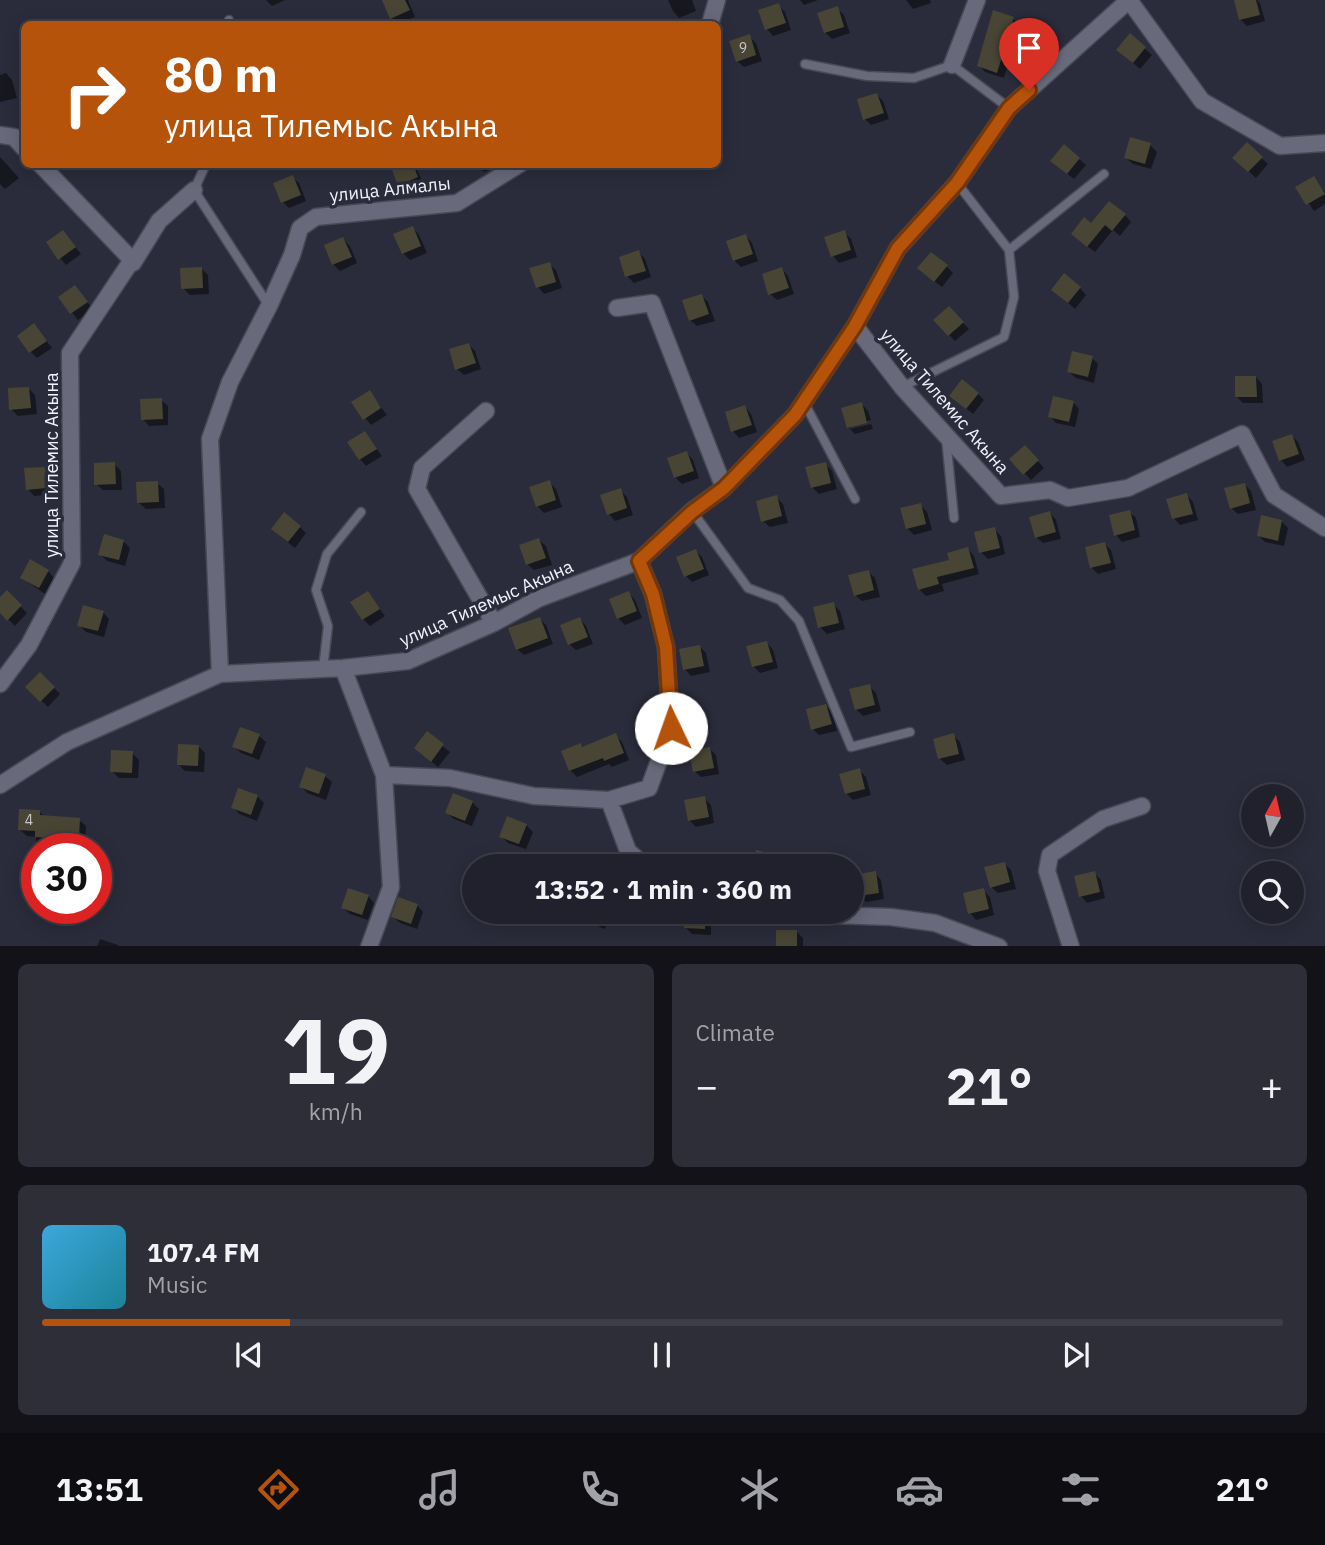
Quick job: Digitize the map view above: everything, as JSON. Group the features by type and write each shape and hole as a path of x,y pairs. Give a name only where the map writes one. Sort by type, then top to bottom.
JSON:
{"street":[{"path":"711,21 717,0"},
{"path":"952,65 977,0"},
{"path":"1129,0 1202,101 1280,146 1325,143"},
{"name":"улица Тилемыс Акына","path":"0,785 67,742 220,674 343,668 408,661 494,623 540,598 639,561 692,512 724,488 795,415 855,326 898,248 957,183 1009,108 1129,0"},
{"path":"0,135 14,137 21,145"},
{"path":"44,168 132,260"},
{"name":"улица Алмалы","path":"270,306 300,228 316,217 457,203 514,168"},
{"name":"улица Тилемис Акына","path":"0,684 29,645 72,563 69,353 132,260 134,263 159,221 194,190"},
{"path":"617,308 652,303 724,488"},
{"path":"220,674 210,439 230,382 270,306"},
{"name":"улица Тилемис Акына","path":"855,326 902,387 1000,496 1050,490 1068,498 1128,488 1242,434 1274,495 1325,528"},
{"path":"486,411 422,468 418,489 494,623"},
{"path":"384,775 450,778 534,796 609,800 649,788 671,728 666,647 653,594 639,561"},
{"path":"343,668 384,775 391,887 369,946"},
{"path":"609,800 631,854"},
{"path":"1071,946 1047,871 1049,855 1103,819 1142,806"},
{"path":"864,917 934,923 996,946"}],"lane":[{"path":"805,64 867,76 914,78 952,65 1009,108"},
{"path":"204,168 194,190 270,306"},
{"path":"1009,250 1104,174"},
{"path":"902,387 1004,337 1014,297 1009,250 957,183"},
{"path":"804,402 855,499"},
{"path":"946,435 954,518"},
{"path":"323,669 328,626 316,590 327,554 361,512"},
{"path":"692,512 748,588 780,600 799,621 851,747 910,732"}],"building":[{"path":"382,0 405,0 410,10 390,19"},
{"path":"1234,0 1256,0 1260,15 1239,20"},
{"path":"779,3 786,23 765,30 758,10"},
{"path":"838,6 844,27 824,33 817,13"},
{"path":"993,10 1014,17 997,73 977,66"},
{"path":"1130,33 1146,47 1133,63 1116,50"},
{"path":"750,34 756,55 736,62 729,41"},
{"path":"877,93 884,113 863,120 857,99"},
{"path":"1130,137 1151,143 1145,164 1124,158"},
{"path":"1247,142 1263,157 1248,172 1232,158"},
{"path":"1064,144 1080,158 1067,174 1050,161"},
{"path":"391,168 415,168 418,177 398,186"},
{"path":"293,175 301,195 281,203 273,183"},
{"path":"1314,176 1325,194 1306,205 1295,187"},
{"path":"1109,201 1126,214 1112,231 1105,225 1087,247 1071,234 1084,217 1091,223"},
{"path":"413,226 421,246 402,254 393,234"},
{"path":"63,230 76,247 58,260 46,242"},
{"path":"845,230 851,250 831,257 824,237"},
{"path":"746,234 753,254 733,261 726,241"},
{"path":"343,237 352,257 332,265 324,245"},
{"path":"639,250 646,271 625,277 619,257"},
{"path":"931,252 948,265 934,282 917,268"},
{"path":"550,262 556,282 536,288 529,268"},
{"path":"202,267 203,288 181,289 180,268"},
{"path":"782,267 789,288 768,295 762,274"},
{"path":"1064,273 1081,287 1068,303 1051,290"},
{"path":"75,285 88,302 70,314 58,297"},
{"path":"702,294 709,314 689,321 682,300"},
{"path":"949,306 964,322 948,336 933,320"},
{"path":"34,323 47,341 29,353 17,336"},
{"path":"469,343 476,363 455,370 449,349"},
{"path":"1072,351 1093,356 1088,377 1067,372"},
{"path":"1235,376 1256,376 1257,397 1235,397"},
{"path":"962,379 979,393 966,409 949,396"},
{"path":"29,387 31,408 9,410 8,388"},
{"path":"370,390 381,408 363,420 351,402"},
{"path":"1053,396 1074,401 1069,422 1048,417"},
{"path":"162,398 163,419 141,420 140,399"},
{"path":"862,402 867,423 847,428 841,408"},
{"path":"745,405 752,425 731,432 725,412"},
{"path":"365,431 377,449 359,460 347,442"},
{"path":"1292,434 1299,454 1279,461 1272,441"},
{"path":"1025,445 1039,460 1023,475 1009,459"},
{"path":"687,451 694,471 674,478 667,458"},
{"path":"115,462 116,484 94,485 94,463"},
{"path":"826,462 831,483 811,488 805,467"},
{"path":"46,467 47,488 26,490 24,468"},
{"path":"550,480 556,500 536,507 529,487"},
{"path":"158,481 159,502 137,503 136,482"},
{"path":"1245,483 1250,503 1230,509 1224,488"},
{"path":"621,488 627,508 607,515 600,495"},
{"path":"1187,493 1193,514 1172,519 1166,499"},
{"path":"777,495 782,516 761,522 756,501"},
{"path":"921,503 926,524 906,529 900,508"},
{"path":"1130,510 1135,530 1114,536 1109,515"},
{"path":"1050,511 1056,532 1035,538 1029,517"},
{"path":"284,512 301,526 288,542 271,529"},
{"path":"1261,515 1282,520 1278,541 1257,536"},
{"path":"995,527 1000,548 979,553 974,532"},
{"path":"104,534 124,540 119,560 98,555"},
{"path":"539,538 546,558 526,565 519,545"},
{"path":"1105,542 1111,563 1090,568 1085,547"},
{"path":"968,547 974,568 937,577 939,584 918,590 912,569 949,560 947,553"},
{"path":"696,549 704,569 684,577 676,557"},
{"path":"30,559 49,570 39,588 20,578"},
{"path":"869,570 874,590 854,596 848,575"},
{"path":"7,590 22,605 7,621 0,613 0,597"},
{"path":"368,591 380,609 362,620 350,602"},
{"path":"629,591 637,611 617,619 609,599"},
{"path":"834,602 839,623 818,628 813,607"},
{"path":"83,605 104,611 98,631 77,626"},
{"path":"540,617 548,638 516,650 508,628"},
{"path":"580,617 588,637 568,645 560,625"},
{"path":"767,641 773,662 752,667 746,646"},
{"path":"700,645 704,666 683,670 679,649"},
{"path":"40,672 55,687 40,702 25,687"},
{"path":"870,684 875,705 855,710 849,689"},
{"path":"826,704 832,724 811,730 806,709"},
{"path":"240,727 260,734 252,754 232,747"},
{"path":"427,731 444,744 431,762 414,748"},
{"path":"616,733 624,753 569,771 561,751 581,743 582,747"},
{"path":"954,733 959,754 938,759 933,739"},
{"path":"178,744 199,745 198,766 177,765"},
{"path":"710,747 714,768 693,772 689,751"},
{"path":"111,750 133,751 132,773 110,772"},
{"path":"306,767 326,774 319,794 299,787"},
{"path":"860,768 865,789 845,794 839,774"},
{"path":"238,788 258,795 251,815 231,808"},
{"path":"453,793 473,801 465,821 445,813"},
{"path":"705,796 709,817 688,821 684,800"},
{"path":"19,809 40,810 40,815 80,818 79,833 35,833 18,830"},
{"path":"507,816 527,824 519,844 499,837"},
{"path":"756,850 773,854 755,854"},
{"path":"1005,862 1010,882 990,888 984,867"},
{"path":"876,871 879,893 864,895 864,873"},
{"path":"1095,871 1100,892 1079,897 1074,876"},
{"path":"348,888 369,895 362,915 341,908"},
{"path":"984,888 989,909 968,914 963,893"},
{"path":"398,897 418,904 411,924 391,917"},
{"path":"684,924 705,924 705,929 684,928"},
{"path":"776,930 797,930 797,946 776,946"}],"route":[{"path":"671,728 666,647 653,594 639,561 692,512 724,488 795,415 855,326 898,248 957,183 1009,108 1029,90"}]}
